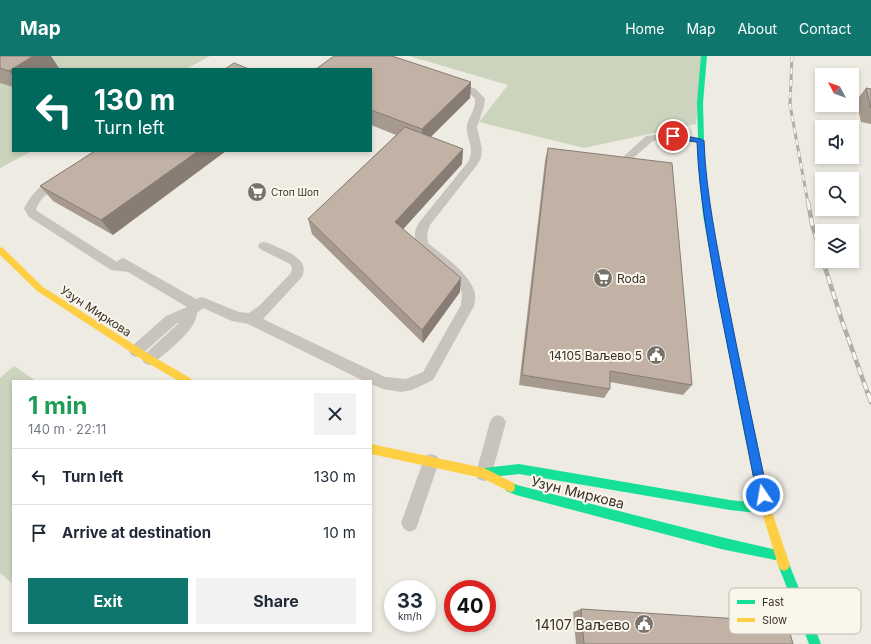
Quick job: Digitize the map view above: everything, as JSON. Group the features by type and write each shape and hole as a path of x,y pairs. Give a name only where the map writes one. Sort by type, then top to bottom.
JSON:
{"street":[{"path":"704,56 700,103 702,175 707,214 743,403 766,509 781,556 793,588"},
{"name":"Узун Миркова","path":"0,250 40,288 136,351 184,380"},
{"name":"Узун Миркова","path":"372,450 484,473 516,490 721,543 781,556"},
{"path":"484,473 519,470 730,506 766,509"},
{"path":"811,634 815,644"}],"lane":[{"path":"136,351 171,320 202,302 237,317 250,319 383,383 393,386 406,386 420,382 428,376 467,306 469,298 467,290 462,282 423,245 420,238 420,231 477,156 478,147 472,127 481,100 479,95 474,91 444,80"},
{"path":"628,157 650,138 673,136 701,141"},
{"path":"70,174 38,195 32,202 30,209 33,214 115,267 131,267"},
{"path":"250,319 257,316 264,310 297,275 297,264 294,261 264,246"},
{"path":"117,260 131,267 194,308"},
{"path":"149,359 190,320 194,308"},
{"path":"484,473 498,422"},
{"path":"410,523 432,462"}],"green space":[{"path":"0,56 210,56 188,68 12,68 12,152 30,152 0,168"},
{"path":"409,56 702,56 696,124 584,148 479,122 508,85"},
{"path":"14,366 35,380 12,380 12,583 0,573 0,378"}],"building":[{"path":"0,56 33,56 9,71 0,68"},
{"path":"334,56 392,56 471,82 422,129 372,110 372,68 317,68"},
{"path":"234,63 246,68 226,68"},
{"path":"866,88 871,89 871,108"},
{"path":"405,127 463,149 395,222 461,278 422,330 308,219"},
{"name":"Roda","path":"548,148 672,163 692,385 610,371 610,389 522,375"},
{"path":"93,152 197,152 101,220 40,186"},
{"path":"581,609 729,618 729,634 790,634 793,644 584,644"}],"railway":[{"path":"792,56 790,105 808,203"},
{"path":"808,202 815,234"},
{"path":"825,268 868,394"},
{"path":"868,393 871,402"}],"traffic: fast":[{"path":"704,56 700,103 702,175 707,215 720,287 750,437"},
{"path":"484,473 519,469 730,505 766,509"},
{"path":"510,487 516,490 721,543 781,556"},
{"path":"784,565 793,588"},
{"path":"811,634 815,644"}],"traffic: slow":[{"path":"0,250 40,289 149,359 185,380"},
{"path":"750,437 766,509 784,565"},
{"path":"372,449 484,473 510,487"}],"place":[{"name":"Стоп Шоп","path":"257,192"},
{"name":"Roda","path":"603,278"},
{"name":"14105 Ваљево 5","path":"656,355"},
{"name":"14107 Ваљево","path":"644,624"}],"route":[{"path":"673,136 701,141 702,175 707,214 740,388 763,495"}]}
